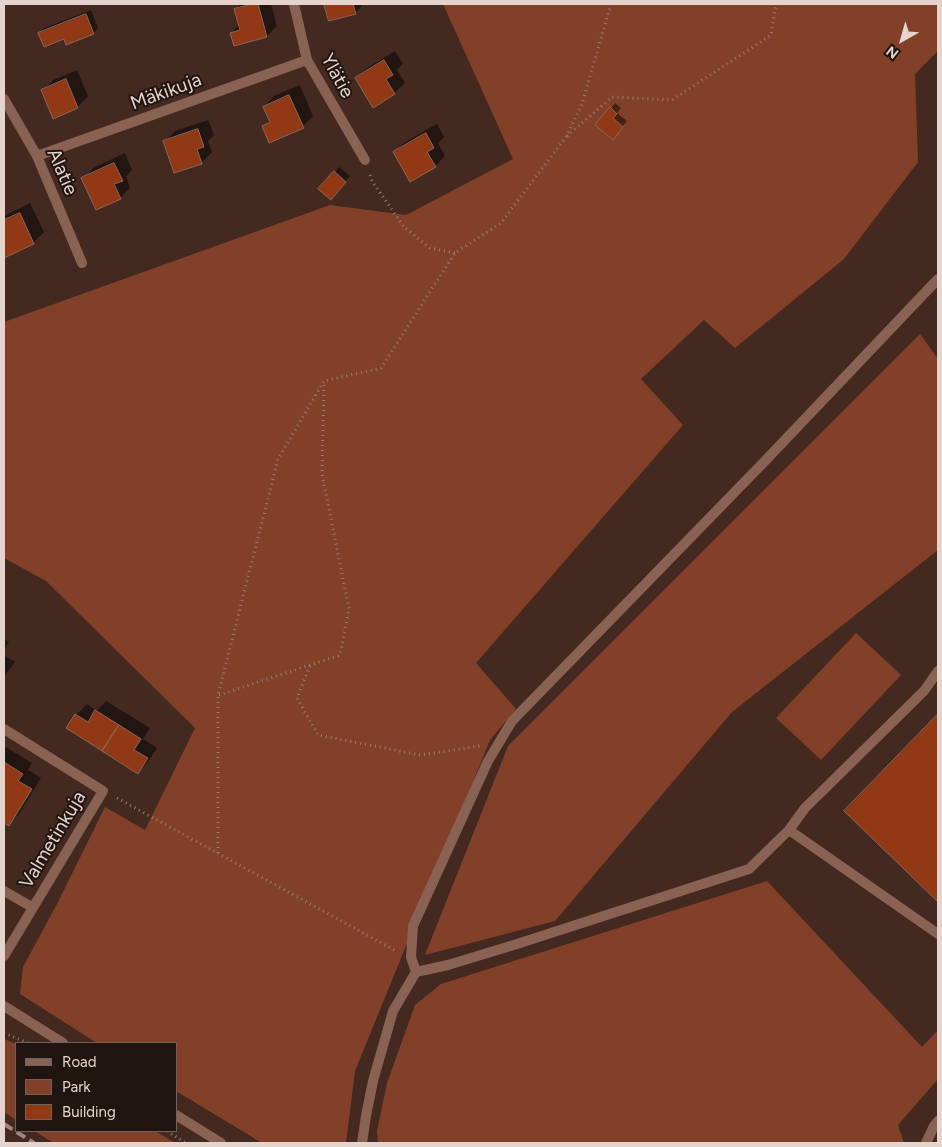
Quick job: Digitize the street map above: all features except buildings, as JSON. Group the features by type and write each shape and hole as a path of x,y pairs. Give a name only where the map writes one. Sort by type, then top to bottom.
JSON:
{"street":[{"name":"Ylätie","path":"294,4 307,60 365,160"},
{"name":"Mäkikuja","path":"37,156 307,60"},
{"name":"Alatie","path":"4,99 37,156 82,263"},
{"path":"416,972 411,957 413,926 488,762 512,721 764,462 938,279"},
{"path":"362,1143 366,1116 392,1011 416,972 448,965 570,928 749,869 789,830 805,808 924,691 938,671"},
{"name":"Valmetinkuja","path":"4,729 103,791 4,956"},
{"path":"789,830 938,934"},
{"path":"4,892 32,907"},
{"path":"4,1006 61,1042"},
{"path":"178,1116 221,1143"},
{"path":"926,1143 938,1121"}],"path":[{"path":"218,853 218,695 278,459 324,381 381,368 455,253 501,223 566,137 582,104 611,4"},
{"path":"566,137 612,97 672,100 771,35 776,4"},
{"path":"365,160 372,182 404,228 430,248 455,253"},
{"path":"218,695 340,655 349,609 322,474 324,381"},
{"path":"310,665 297,698 318,735 420,755 499,743"},
{"path":"103,791 374,940 411,957"},
{"path":"4,1033 26,1042"},
{"path":"168,1132 186,1143"}],"green space":[{"path":"443,4 938,4 938,51 915,74 918,162 844,259 735,348 704,320 641,379 683,425 476,663 516,709 490,740 355,1071 346,1143 262,1143 178,1092 178,1042 95,1042 20,994 23,967 58,902 105,807 145,830 195,728 46,581 4,558 4,322 330,205 406,215 513,159"},
{"path":"920,334 938,359 938,550 732,712 555,921 425,955 508,746"},
{"path":"856,633 901,675 821,760 776,718"},
{"path":"767,881 922,1047 938,1030 938,1079 898,1125 904,1143 378,1143 377,1131 387,1083 415,1005 441,984"},
{"path":"4,1039 15,1044 15,1119 4,1112"},
{"path":"36,1132 157,1132 175,1143 54,1143"}],"railway":[{"path":"4,1124 15,1131"},
{"path":"17,1132 34,1143"}]}
